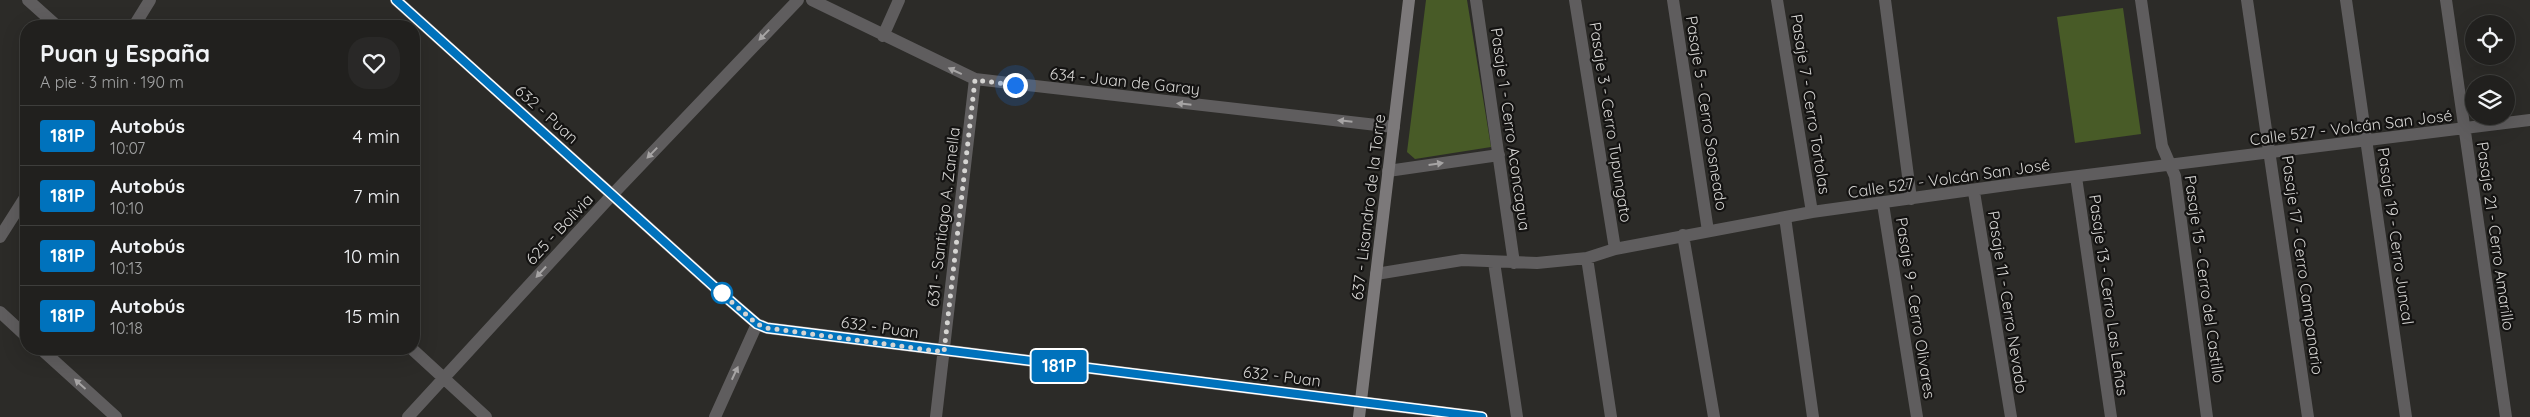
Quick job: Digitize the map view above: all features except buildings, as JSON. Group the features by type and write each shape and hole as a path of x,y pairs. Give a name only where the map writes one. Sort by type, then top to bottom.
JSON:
{"street":[{"path":"28,0 50,20"},
{"path":"138,20 150,0"},
{"name":"632 - Puan","path":"396,0 418,20"},
{"name":"625 - Bolivia","path":"408,417 612,195 798,0"},
{"name":"634 - Juan de Garay","path":"812,0 975,80 1394,127"},
{"path":"883,36 899,0"},
{"name":"637 - Lisandro de la Torre","path":"1359,417 1409,0"},
{"name":"Pasaje 1 - Cerro Aconcagua","path":"1476,0 1514,263"},
{"name":"Pasaje 3 - Cerro Tupungato","path":"1575,0 1615,249"},
{"name":"Pasaje 5 - Cerro Sosneado","path":"1673,0 1708,231"},
{"name":"Pasaje 7 - Cerro Tortolas","path":"1777,0 1812,212"},
{"name":"Pasaje 9 - Cerro Olivares","path":"1885,0 1911,199"},
{"name":"Pasaje 15 - Cerro del Castillo","path":"2141,0 2162,146 2175,176 2207,417"},
{"name":"Pasaje 17 - Cerro Campanario","path":"2247,0 2308,417"},
{"name":"Pasaje 19 - Cerro Juncal","path":"2346,0 2406,417"},
{"name":"Pasaje 21 - Cerro Amarillo","path":"2446,0 2506,417"},
{"name":"632 - Puan","path":"420,22 757,324 767,328 944,352 1481,417"},
{"name":"631 - Santiago A. Zanella","path":"936,417 975,80"},
{"name":"Calle 527 - Volcán San José","path":"1376,274 1462,260 1514,263 1587,258 1615,249 1683,235 1812,212 1974,192 2171,164 2464,130 2530,120"},
{"path":"1388,171 1499,155"},
{"name":"Pasaje 13 - Cerro Las Leñas","path":"2076,177 2111,417"},
{"name":"Pasaje 11 - Cerro Nevado","path":"1974,192 2011,417"},
{"name":"Pasaje 9 - Cerro Olivares","path":"1883,204 1917,417"},
{"path":"0,237 20,205"},
{"path":"1785,217 1813,417"},
{"path":"1683,235 1714,417"},
{"path":"1587,258 1611,417"},
{"path":"1494,262 1517,417"},
{"path":"0,312 20,330"},
{"path":"715,417 757,324"},
{"path":"48,355 116,417"},
{"path":"419,355 486,417"}],"green space":[{"path":"1426,0 1467,0 1491,147 1415,159 1407,152"},
{"path":"2123,8 2141,134 2075,143 2057,17"}],"bus line":[{"name":"181P","path":"396,0 418,20"},
{"name":"181P","path":"420,22 720,292 757,324 767,328 944,352 1482,417"}],"route":[{"path":"722,293 720,292 757,324 767,328 944,352 975,80 1015,85"}]}
